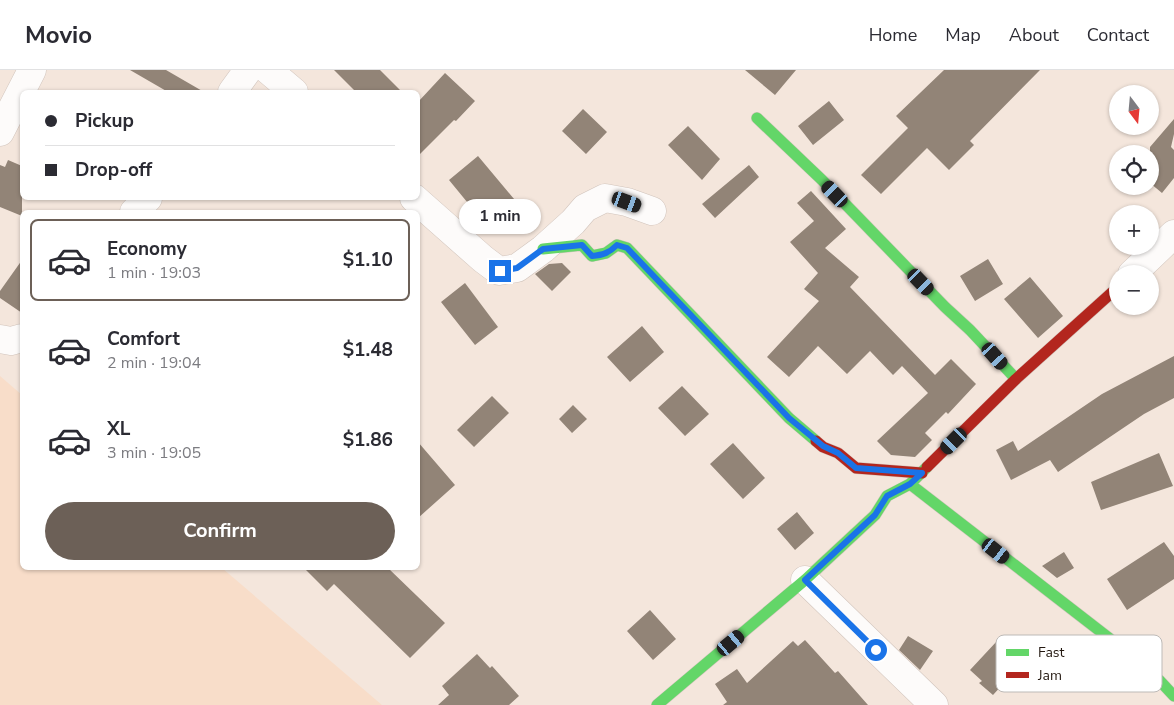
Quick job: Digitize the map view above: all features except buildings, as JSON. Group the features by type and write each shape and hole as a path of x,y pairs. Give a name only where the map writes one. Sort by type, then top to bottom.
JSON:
{"street":[{"path":"22,90 32,70"},
{"path":"233,90 248,70"},
{"path":"268,70 292,90"},
{"path":"0,132 20,93"},
{"path":"757,118 822,180 1016,379"},
{"path":"416,200 483,259 500,271 517,268 543,249 573,222 585,208 605,198 627,202 652,211"},
{"path":"136,210 146,200"},
{"path":"1143,265 1172,241"},
{"path":"543,249 582,245 592,256 603,255 617,245 627,248 789,418 823,446 838,453 856,468 922,473"},
{"path":"656,705 805,580 875,515 887,496 910,484 1016,379 1109,295"},
{"path":"0,339 11,341 20,339"},
{"path":"910,484 1104,635"},
{"path":"805,580 934,705"},
{"path":"1162,683 1174,696"}],"shaded area":[{"path":"0,376 20,393 20,570 224,570 382,705 0,705"}],"traffic: fast":[{"path":"757,118 822,180 1016,379"},
{"path":"543,249 582,245 592,256 606,253 617,245 627,248 789,418 816,441"},
{"path":"657,705 805,580 875,515 887,496 910,484 927,467"},
{"path":"910,484 1105,635"},
{"path":"1162,683 1174,696"}],"traffic: jam":[{"path":"927,467 1016,379 1109,295"},
{"path":"816,441 823,447 838,453 856,468 922,473"}],"route":[{"path":"500,271 517,268 543,249 582,245 592,256 603,255 617,245 627,248 789,418 823,446 838,453 856,468 922,473 910,484 887,496 875,515 805,580 876,650"}]}
